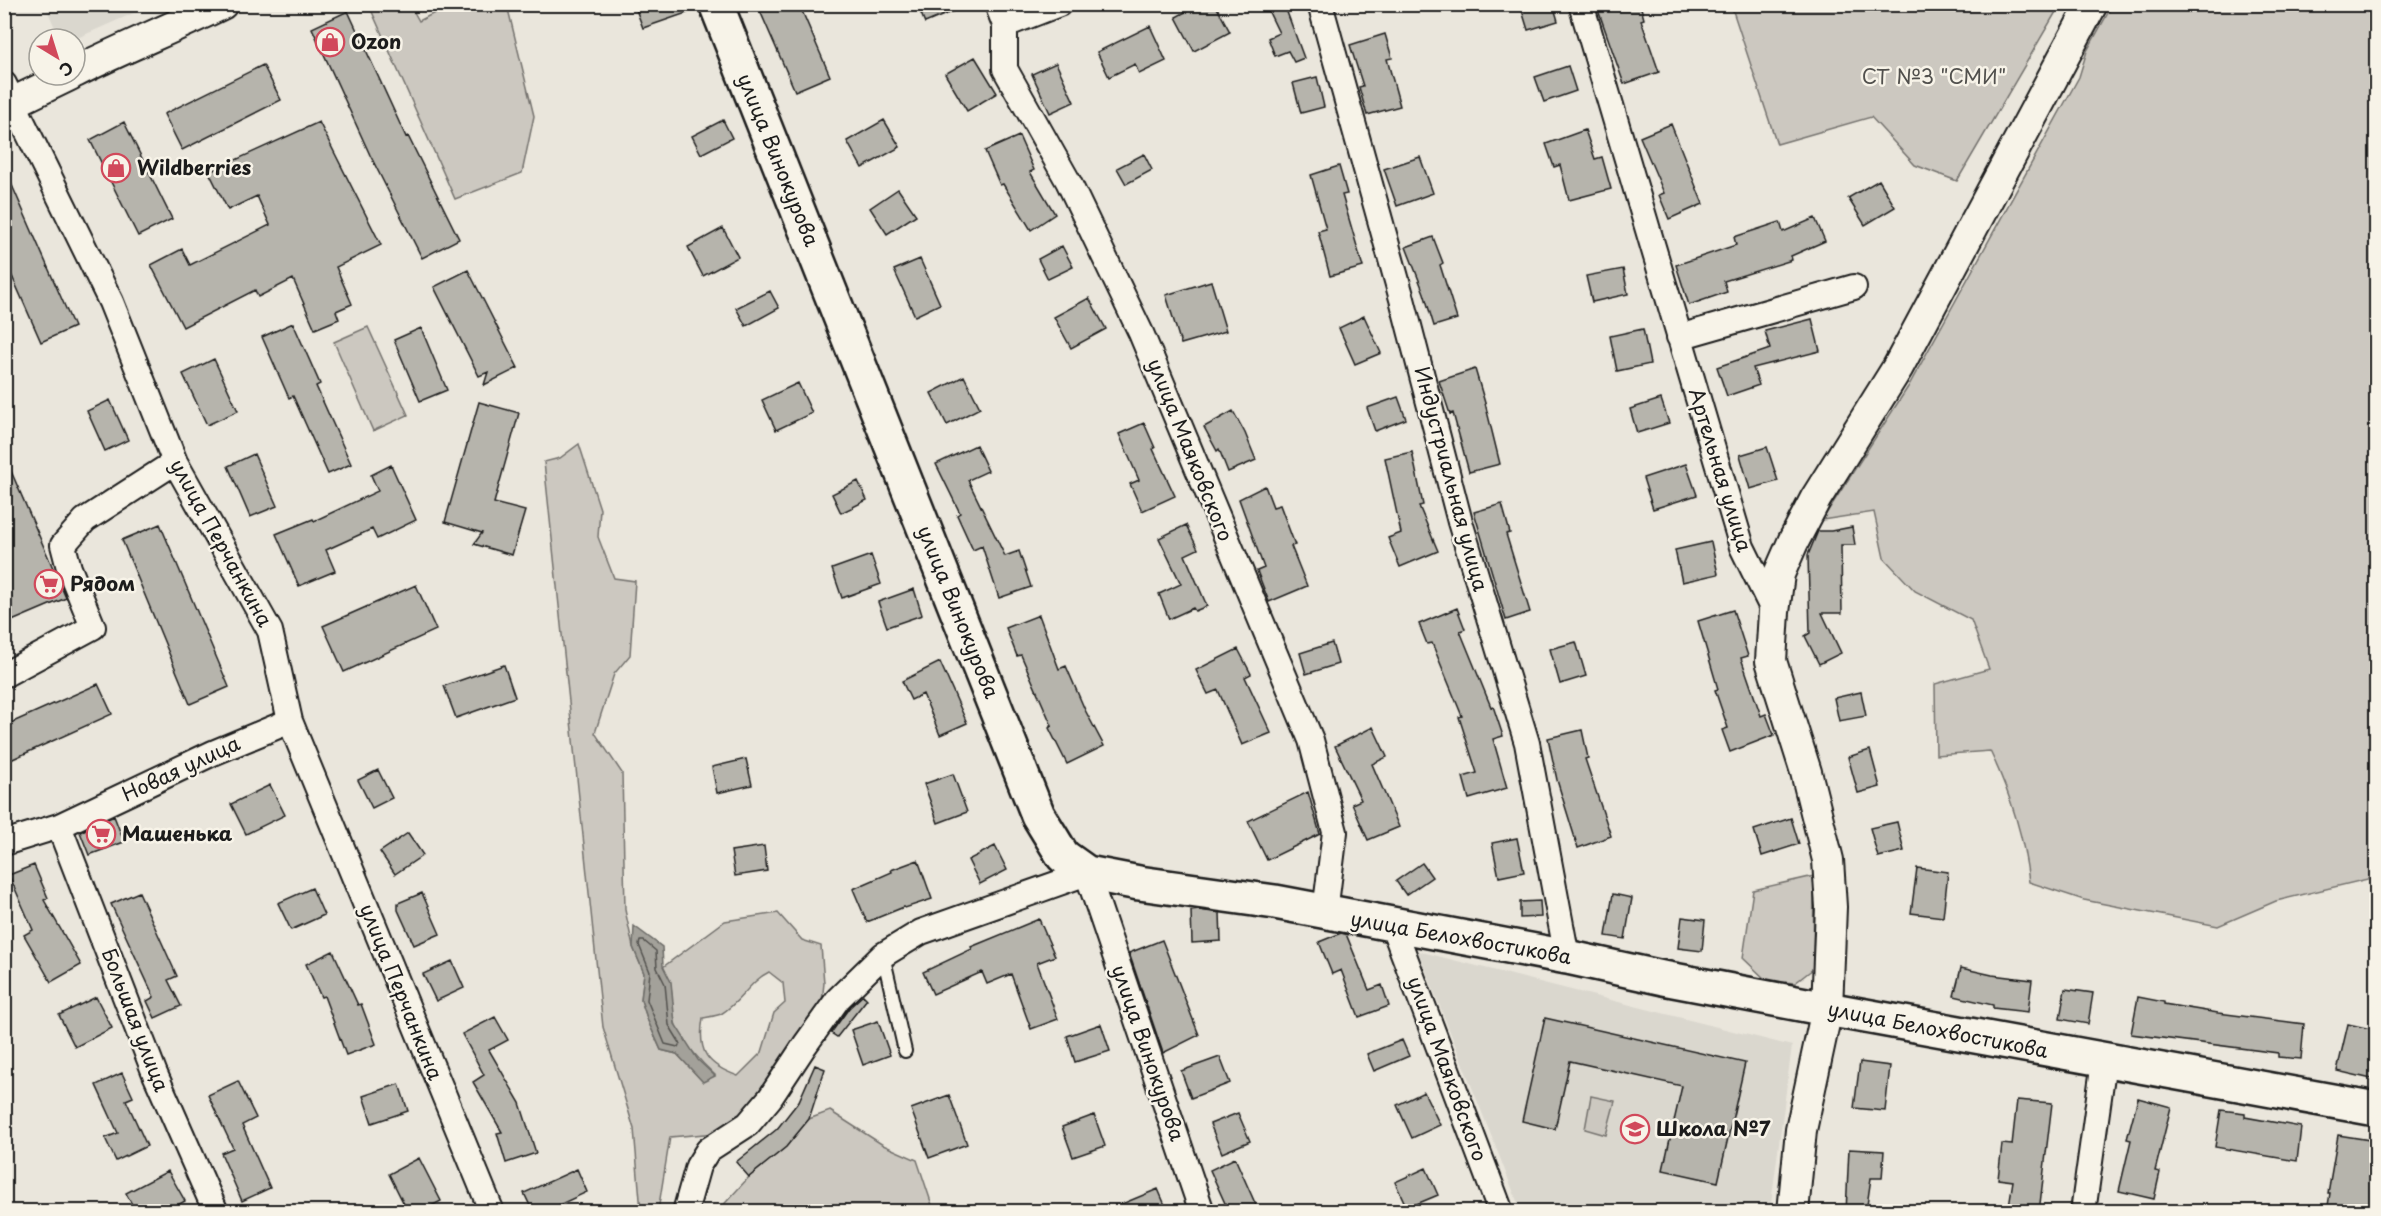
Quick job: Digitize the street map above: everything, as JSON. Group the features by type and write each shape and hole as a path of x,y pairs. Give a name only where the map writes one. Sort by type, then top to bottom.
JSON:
{"main road":[{"name":"улица Винокурова","path":"716,4 1038,815 1063,856 1087,873"},
{"name":"улица Белохвостикова","path":"1087,873 1138,883 1275,902 1567,957 1827,1010 2376,1109"}],"street":[{"path":"87,66 222,4"},
{"path":"1001,15 1059,4"},
{"name":"Индустриальная улица","path":"1320,4 1402,299 1460,522 1527,742 1567,957"},
{"name":"Артельная улица","path":"1581,4 1742,547 1774,612 1771,661 1806,772 1828,860 1831,907 1827,1010"},
{"path":"1774,612 1779,574 1816,498 1898,367 2092,4"},
{"name":"улица Маяковского","path":"1001,15 1005,69 1068,181 1141,333 1311,740 1335,832 1325,912"},
{"path":"8,98 38,87"},
{"name":"улица Перчанкина","path":"8,98 111,302 175,462 270,631 290,721 492,1212"},
{"path":"1679,337 1854,287"},
{"path":"4,675 93,627 69,568 63,545 85,520 175,462"},
{"name":"Новая улица","path":"4,843 59,826 213,753 290,721"},
{"name":"Большая улица","path":"59,826 155,1074 216,1212"},
{"path":"685,1212 698,1166 708,1150 748,1124 771,1098 838,999 883,955 921,932 1087,873"},
{"name":"улица Винокурова","path":"1087,873 1202,1212"},
{"name":"улица Маяковского","path":"1394,926 1501,1212"},
{"path":"1793,1212 1802,1130 1827,1010"},
{"path":"2083,1212 2104,1061"}],"lane":[{"path":"883,955 905,1051"}],"shaded area":[{"path":"45,5 152,5 87,34 87,27 55,27"},
{"name":"Школа №7","path":"1418,951 1792,1046 1770,1211 1521,1211"}],"green space":[{"name":"СТ №3 \"СМИ\"","path":"1731,4 2060,5 1957,181 1915,165 1871,117 1777,144"},
{"path":"2113,4 2376,5 2376,877 2276,901 2218,926 2084,900 2029,882 2024,848 2015,815 1990,751 1936,755 1935,684 1989,669 1971,620 1915,591 1884,558 1874,512 1822,520 1908,387 2079,77 2087,51"},
{"path":"369,5 410,5 419,21 450,5 507,5 534,116 522,173 455,199"},
{"path":"368,327 408,415 373,431 334,342"},
{"path":"579,444 600,509 598,537 614,578 635,581 630,655 614,674 595,733 622,773 625,910 633,947 644,973 641,1000 661,1050 677,1054 703,1081 715,1075 692,1050 677,1028 671,988 663,967 725,921 778,913 802,940 821,946 824,983 821,1011 755,1104 717,1133 670,1137 658,1211 641,1211 634,1129 603,1027 544,462 560,458","holes":["769,972 783,983 785,1003 774,1013 762,1052 738,1076 712,1062 703,1048 703,1018 719,1015 728,1009 756,981"]},
{"path":"1814,876 1813,969 1795,983 1767,981 1743,958 1753,890"},
{"path":"1591,1096 1615,1101 1606,1135 1585,1129"},
{"path":"830,1111 883,1145 917,1160 934,1211 717,1212 749,1177 786,1147 809,1119"}],"water":[{"path":"634,926 662,947 663,966 671,982 675,1024 698,1060 715,1076 703,1082 677,1054 661,1050 648,1021 641,1000 644,973 633,947"}],"building":[{"path":"634,4 698,4 698,9 643,28"},
{"path":"757,4 799,4 830,76 795,91"},
{"path":"917,4 968,4 968,5 925,23"},
{"path":"1200,4 1215,4 1230,32 1194,51 1176,17"},
{"path":"1265,4 1284,4 1304,58 1294,62 1288,51 1275,56 1268,38 1279,33"},
{"path":"1520,4 1553,4 1558,21 1528,30"},
{"path":"1596,4 1640,4 1644,19 1641,20 1659,72 1624,84"},
{"path":"348,11 406,137 408,136 459,239 422,258 370,155 312,28"},
{"path":"1150,26 1166,61 1139,74 1135,64 1109,77 1097,52"},
{"path":"1385,34 1392,58 1387,59 1400,106 1367,115 1359,87 1363,86 1350,45"},
{"path":"975,57 997,93 967,111 945,74"},
{"path":"1056,63 1074,102 1050,113 1032,74"},
{"path":"263,65 281,100 182,150 164,114"},
{"path":"1568,66 1576,91 1544,102 1535,77"},
{"path":"1317,77 1324,107 1301,113 1293,83"},
{"path":"723,120 732,138 701,154 692,136"},
{"path":"884,120 900,147 862,168 847,141"},
{"path":"124,122 172,219 138,236 90,140"},
{"path":"319,122 381,245 336,267 352,304 336,311 339,319 315,329 293,279 258,297 255,290 183,327 151,265 182,249 190,265 270,225 257,196 228,210 209,172"},
{"path":"1671,124 1703,204 1669,219 1659,195 1664,193 1640,137"},
{"path":"1585,130 1595,159 1602,157 1611,189 1569,200 1560,165 1554,167 1546,144"},
{"path":"1019,136 1034,170 1030,172 1055,214 1031,230 1003,184 1000,185 985,151"},
{"path":"1144,154 1152,170 1126,184 1117,168"},
{"path":"1420,157 1433,193 1397,206 1384,169"},
{"path":"1339,166 1347,194 1342,195 1363,267 1330,276 1318,231 1326,229 1311,175"},
{"path":"4,167 74,327 41,342 4,258"},
{"path":"1879,180 1895,207 1865,225 1848,198"},
{"path":"898,189 916,215 887,234 870,208"},
{"path":"1815,218 1825,241 1791,256 1792,260 1724,281 1727,292 1689,305 1676,265 1736,245 1734,237 1780,222 1783,232"},
{"path":"723,228 738,257 703,276 688,247"},
{"path":"1433,237 1443,263 1440,265 1457,319 1434,326 1406,247"},
{"path":"1062,246 1073,267 1048,279 1038,259"},
{"path":"920,259 940,304 915,316 894,270"},
{"path":"1623,269 1628,294 1592,302 1586,276"},
{"path":"468,270 518,368 484,385 488,372 479,376 434,287"},
{"path":"1211,281 1226,331 1181,344 1166,295"},
{"path":"770,291 779,308 746,326 736,308"},
{"path":"1089,298 1106,329 1071,348 1054,317"},
{"path":"1364,316 1381,353 1355,364 1339,328"},
{"path":"1812,319 1820,351 1753,368 1759,385 1727,396 1717,367 1770,349 1765,331"},
{"path":"293,323 320,384 316,386 351,464 328,474 293,396 289,398 262,337"},
{"path":"421,328 447,390 420,401 394,340"},
{"path":"1643,329 1650,364 1617,371 1610,336"},
{"path":"214,359 238,411 207,425 183,374"},
{"path":"1475,369 1500,464 1469,472 1453,413 1450,414 1439,381"},
{"path":"964,376 980,408 947,425 931,393"},
{"path":"798,383 812,413 776,430 762,400"},
{"path":"1398,397 1406,419 1375,431 1367,408"},
{"path":"1661,399 1669,423 1637,433 1630,409"},
{"path":"110,400 128,440 105,451 87,411"},
{"path":"479,402 519,413 494,503 525,511 512,555 474,544 482,533 445,522"},
{"path":"1233,411 1256,460 1228,472 1219,449 1217,451 1204,427"},
{"path":"1144,423 1155,448 1153,449 1175,496 1142,511 1130,484 1139,480 1119,434"},
{"path":"976,445 988,471 968,480 1005,556 1019,551 1031,587 999,598 982,546 973,550 957,515 960,513 936,464"},
{"path":"1767,447 1778,481 1750,489 1740,455"},
{"path":"1412,452 1423,505 1419,506 1438,551 1400,567 1388,538 1401,533 1385,458"},
{"path":"254,454 277,506 250,517 228,466"},
{"path":"4,455 66,598 12,621 4,604"},
{"path":"1686,464 1697,495 1653,509 1643,478"},
{"path":"391,465 416,520 377,539 372,529 326,550 335,571 299,586 276,534 313,519 314,521 378,491 371,475"},
{"path":"858,481 867,500 841,513 832,494"},
{"path":"1265,486 1273,507 1280,505 1295,545 1291,546 1307,586 1269,602 1257,571 1264,568 1239,499"},
{"path":"1502,504 1510,533 1506,534 1530,612 1506,620 1474,512"},
{"path":"160,524 229,687 190,704 122,540"},
{"path":"1186,525 1198,549 1185,555 1207,606 1195,611 1193,608 1169,619 1159,594 1181,584 1159,538"},
{"path":"1852,527 1855,545 1841,545 1842,613 1822,613 1841,653 1819,664 1805,636 1810,633 1808,555 1818,531"},
{"path":"1711,542 1718,574 1682,582 1675,550"},
{"path":"871,555 881,584 842,598 832,569"},
{"path":"416,585 436,630 344,672 323,626"},
{"path":"914,589 922,615 887,627 878,602"},
{"path":"1457,608 1465,629 1460,631 1491,707 1493,706 1503,736 1493,739 1507,788 1469,799 1463,777 1477,773 1459,717 1462,716 1432,643 1427,644 1419,624"},
{"path":"1733,610 1748,656 1741,658 1761,716 1766,714 1774,735 1730,752 1722,730 1728,728 1715,690 1718,689 1698,621"},
{"path":"1039,615 1059,669 1066,666 1104,746 1067,764 1049,728 1052,726 1021,655 1017,656 1006,628"},
{"path":"1576,642 1586,676 1560,684 1550,649"},
{"path":"1332,643 1338,664 1306,674 1300,653"},
{"path":"1238,649 1251,674 1245,677 1271,733 1242,745 1218,690 1208,694 1196,670"},
{"path":"940,662 967,723 940,735 923,694 911,700 902,681"},
{"path":"504,665 515,697 456,718 444,686"},
{"path":"98,684 112,714 4,763 4,726"},
{"path":"1861,692 1866,716 1839,721 1834,698"},
{"path":"1373,727 1387,757 1372,764 1399,827 1368,840 1352,804 1361,800 1335,746"},
{"path":"1582,730 1588,758 1585,759 1611,836 1578,848 1557,780 1548,738"},
{"path":"1870,750 1880,787 1858,793 1848,757"},
{"path":"746,759 752,785 717,793 712,767"},
{"path":"378,770 392,798 372,808 358,780"},
{"path":"953,774 967,812 938,823 924,784"},
{"path":"270,785 285,815 246,834 231,804"},
{"path":"1308,792 1320,834 1267,860 1248,821"},
{"name":"Машенька","path":"114,816 124,842 89,855 80,832"},
{"path":"1791,818 1799,844 1762,856 1754,830"},
{"path":"1897,822 1904,851 1878,857 1870,828"},
{"path":"408,833 423,855 395,874 380,852"},
{"path":"1517,838 1524,872 1499,877 1492,843"},
{"path":"764,846 767,871 735,876 731,851"},
{"path":"995,846 1007,870 980,884 968,860"},
{"path":"918,860 932,899 867,922 853,889 892,872 891,870"},
{"path":"1422,863 1432,877 1406,895 1396,881"},
{"path":"34,865 48,898 44,900 81,965 51,982 24,935 33,930 9,875"},
{"path":"1917,868 1948,872 1943,917 1911,913"},
{"path":"312,888 324,915 291,930 278,903"},
{"path":"139,892 177,976 168,980 181,1006 155,1018 147,1001 154,997 111,904"},
{"path":"422,893 440,934 414,945 398,910 398,903"},
{"path":"1613,894 1632,898 1625,939 1606,936"},
{"path":"1540,901 1541,917 1520,918 1520,902"},
{"path":"1191,911 1220,913 1221,941 1192,943"},
{"path":"1682,917 1705,920 1702,951 1678,948"},
{"path":"1039,919 1055,956 1037,963 1058,1019 1031,1029 1011,974 987,984 982,972 933,994 923,972 972,949 971,947"},
{"path":"1341,933 1346,934 1369,990 1382,985 1389,1006 1359,1017 1341,970 1332,974 1319,942"},
{"path":"1162,940 1199,1035 1163,1053 1129,953"},
{"path":"333,951 358,1005 361,1004 376,1044 346,1055 324,996 321,997 306,964"},
{"path":"452,961 464,988 436,1001 423,974"},
{"path":"1961,968 2032,980 2028,1012 1993,1008 1993,1005 1954,996"},
{"path":"2065,989 2093,993 2088,1024 2060,1019"},
{"path":"863,995 867,999 837,1037 831,1033 849,1008"},
{"path":"96,997 112,1028 75,1047 59,1015"},
{"path":"2138,997 2218,1013 2304,1024 2301,1059 2278,1057 2278,1053 2131,1034"},
{"path":"495,1017 508,1040 489,1050 520,1103 536,1153 506,1163 497,1133 502,1132 473,1082 484,1075 462,1034"},
{"path":"1545,1018 1745,1063 1718,1182 1663,1170 1682,1086 1570,1061 1555,1129 1522,1121"},
{"path":"878,1021 890,1055 863,1065 851,1030"},
{"path":"1101,1024 1110,1051 1075,1062 1067,1036"},
{"path":"2348,1024 2376,1030 2376,1080 2337,1071"},
{"path":"1402,1040 1409,1056 1374,1071 1367,1054"},
{"path":"1220,1057 1230,1083 1191,1098 1181,1071"},
{"path":"1860,1062 1890,1066 1885,1111 1854,1108"},
{"path":"815,1065 825,1069 809,1119 786,1147 749,1177 736,1162 777,1129 799,1101"},
{"path":"122,1073 133,1097 126,1100 147,1146 116,1161 105,1138 118,1133 96,1085"},
{"path":"238,1081 256,1118 242,1125 270,1188 242,1201 221,1153 233,1148 208,1095"},
{"path":"399,1084 408,1111 372,1123 363,1096"},
{"path":"1424,1092 1440,1125 1412,1138 1397,1105"},
{"path":"949,1095 967,1144 929,1158 911,1109"},
{"path":"2138,1098 2171,1107 2155,1171 2160,1172 2154,1199 2119,1191 2131,1140 2127,1139"},
{"path":"2017,1100 2052,1103 2039,1212 2008,1212 2013,1181 1998,1179 2002,1144 2012,1145"},
{"path":"2221,1110 2245,1113 2245,1117 2301,1127 2297,1161 2215,1147"},
{"path":"1238,1113 1250,1141 1222,1153 1210,1124"},
{"path":"1094,1115 1105,1146 1073,1157 1062,1127"},
{"path":"2338,1135 2376,1141 2370,1212 2327,1212"},
{"path":"1849,1149 1884,1151 1882,1178 1871,1178 1866,1212 1846,1212"},
{"path":"419,1158 441,1201 420,1212 408,1212 389,1174"},
{"path":"1235,1158 1259,1212 1229,1212 1210,1170"},
{"path":"1426,1168 1438,1195 1407,1208 1395,1182"},
{"path":"577,1169 587,1192 544,1212 533,1212 524,1193"},
{"path":"168,1171 185,1201 166,1212 136,1212 126,1193"},
{"path":"1158,1189 1168,1212 1105,1212 1105,1211"}],"place":[{"name":"Ozon","path":"330,42"},
{"name":"Wildberries","path":"116,168"},
{"name":"Рядом","path":"49,584"},
{"name":"Машенька","path":"101,834"},
{"name":"Школа №7","path":"1635,1129"}]}
